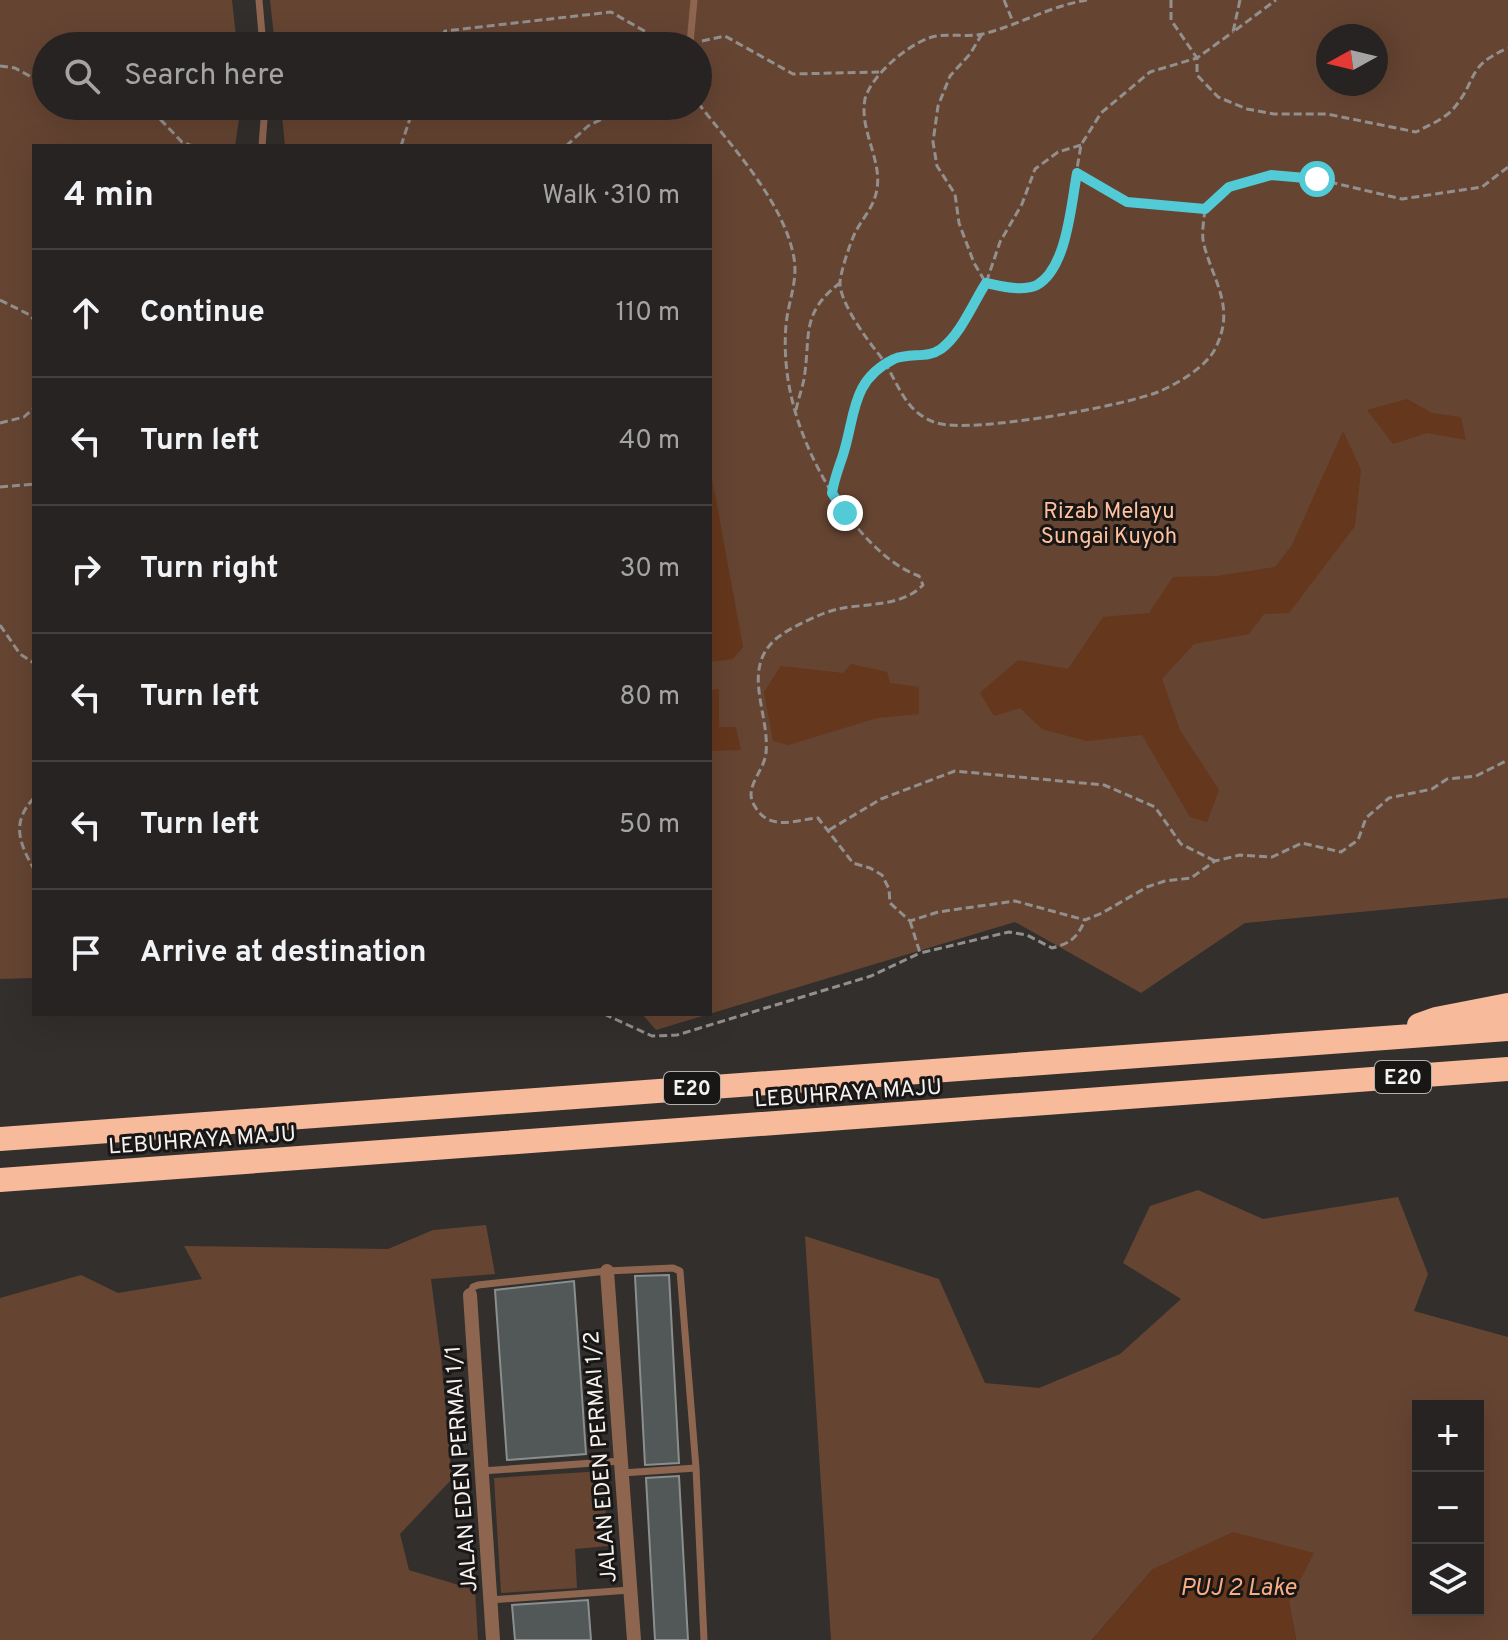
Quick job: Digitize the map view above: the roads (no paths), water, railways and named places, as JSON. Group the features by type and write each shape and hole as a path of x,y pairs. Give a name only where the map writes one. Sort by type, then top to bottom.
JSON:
{"highway":[{"path":"1383,1038 1436,1019 1508,1005"},
{"name":"LEBUHRAYA MAJU","path":"0,1139 1508,1029"},
{"name":"LEBUHRAYA MAJU","path":"0,1180 1508,1069"},
{"path":"1298,1084 1435,1089 1508,1085"}],"street":[{"name":"JALAN EDEN PERMAI 1/2","path":"607,1271 634,1640"},
{"name":"JALAN EDEN PERMAI 1/1","path":"470,1295 493,1640"}],"lane":[{"path":"259,0 262,32"},
{"path":"691,32 694,0"},
{"path":"262,144 264,120"},
{"path":"470,1295 473,1287 478,1285 607,1271 673,1268 682,1275 704,1640"},
{"path":"482,1471 696,1468"},
{"path":"490,1600 630,1590"}],"water":[{"path":"1407,399 1432,413 1461,417 1466,440 1427,433 1393,444 1367,410"},
{"path":"1343,431 1361,470 1355,526 1289,613 1264,614 1249,634 1194,644 1162,679 1180,730 1219,790 1207,822 1190,817 1142,735 1087,741 1042,729 1020,708 994,716 980,693 1018,660 1068,669 1103,617 1149,613 1173,577 1217,576 1275,567 1292,545"},
{"path":"712,478 743,647 733,659 712,662"},
{"path":"851,664 887,672 890,683 919,687 919,714 877,718 788,745 773,741 764,692 781,666 843,673"},
{"path":"719,689 719,727 736,727 741,750 712,751 712,690"},
{"name":"PUJ 2 Lake","path":"1233,1532 1314,1553 1289,1602 1296,1640 1092,1640 1153,1569"}],"park label":[{"name":"Rizab Melayu Sungai Kuyoh","path":"1109,522"}]}
